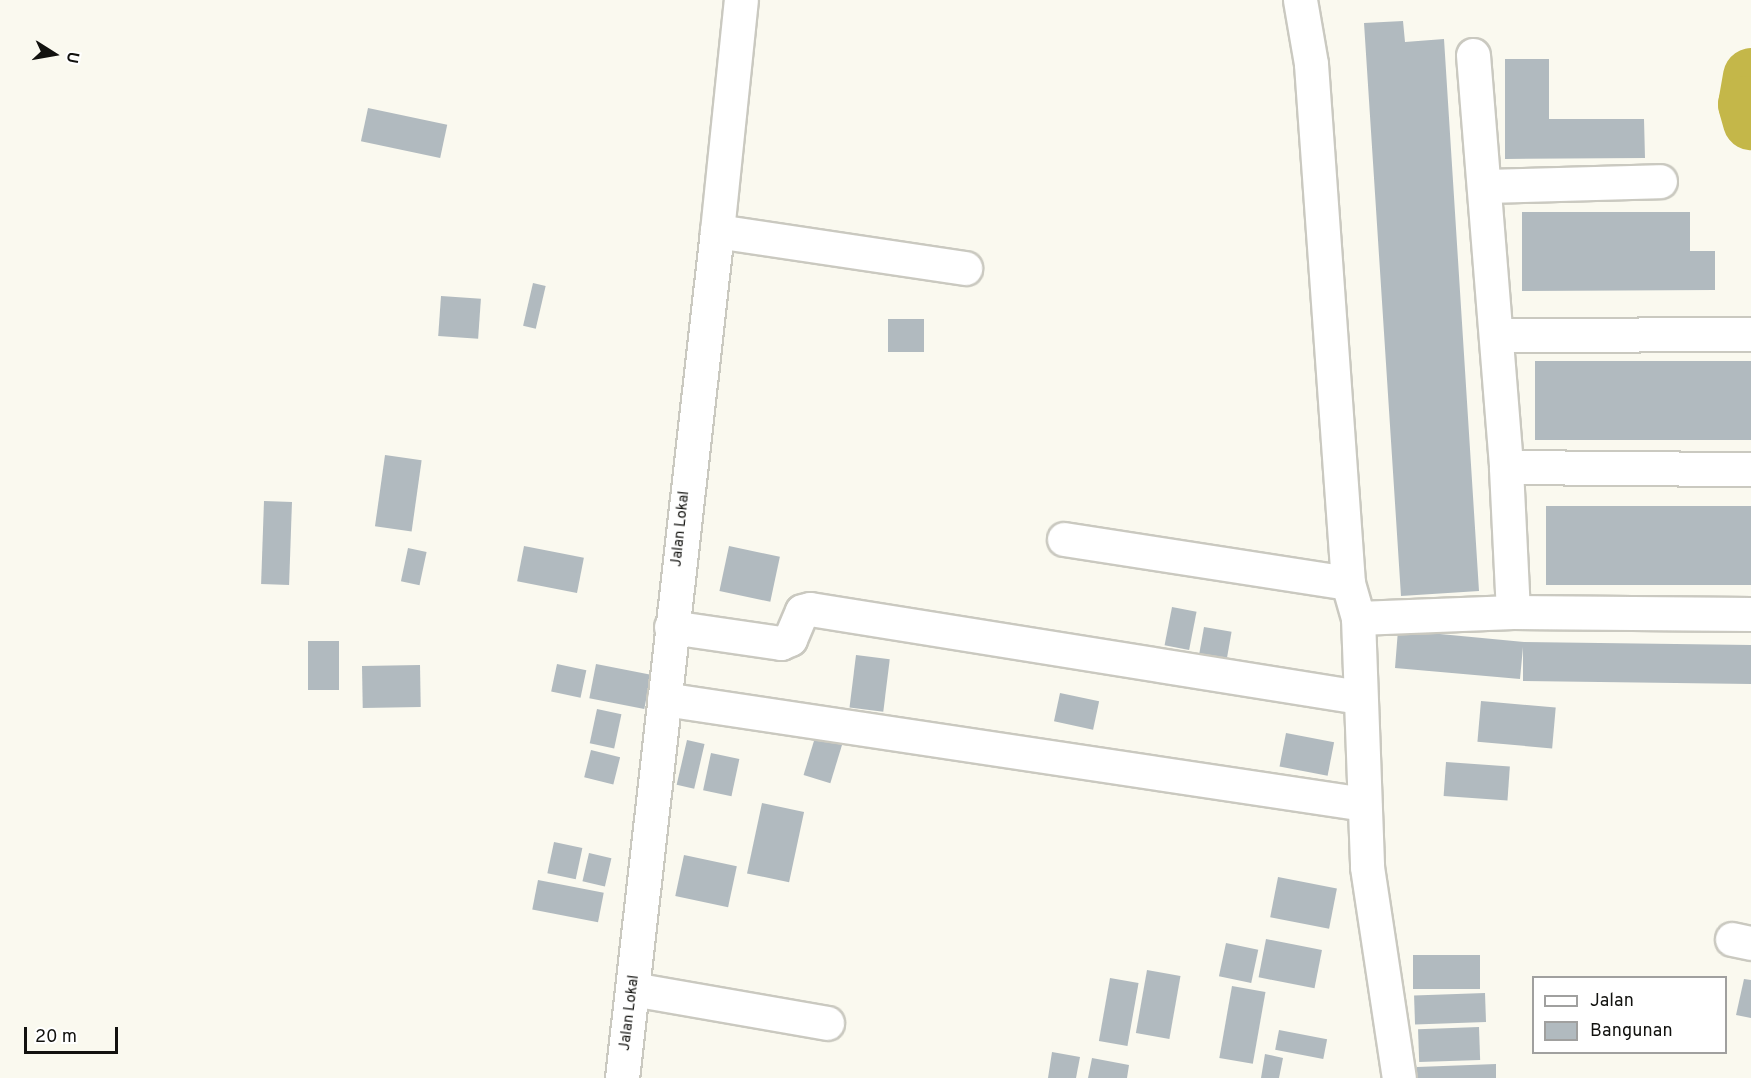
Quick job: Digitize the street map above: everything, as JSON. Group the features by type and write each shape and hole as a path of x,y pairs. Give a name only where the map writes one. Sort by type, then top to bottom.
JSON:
{"street":[{"name":"Jalan Lokal","path":"622,1078 741,0"},
{"path":"1300,0 1313,87 1348,583 1358,618 1359,697 1367,867 1399,1078"},
{"path":"1473,55 1498,335 1513,612"},
{"path":"1485,186 1660,181"},
{"path":"717,231 965,268"},
{"path":"1498,335 1751,334"},
{"path":"1506,467 1751,469"},
{"path":"1064,539 1348,583"},
{"path":"671,627 781,643 789,639 802,611 810,609 1359,697"},
{"path":"1358,618 1513,612 1751,614"},
{"path":"664,699 1364,804"},
{"path":"633,989 827,1023"}],"building":[{"path":"1403,21 1405,42 1444,39 1479,591 1401,596 1364,23"},
{"path":"1505,59 1549,59 1549,119 1644,119 1645,158 1505,159"},
{"path":"368,108 447,125 440,158 361,141"},
{"path":"1522,212 1690,212 1690,251 1715,251 1715,290 1522,291"},
{"path":"533,283 546,286 536,329 523,326"},
{"path":"441,296 481,299 478,339 438,336"},
{"path":"888,319 924,319 924,352 888,352"},
{"path":"1535,361 1751,361 1751,440 1535,440"},
{"path":"385,455 422,460 412,531 375,526"},
{"path":"264,501 292,502 289,585 261,584"},
{"path":"1546,506 1751,506 1751,585 1546,585"},
{"path":"524,546 584,558 577,593 517,581"},
{"path":"729,546 780,557 770,602 719,591"},
{"path":"408,548 427,552 420,585 401,581"},
{"path":"1172,607 1197,612 1189,650 1165,645"},
{"path":"1204,627 1232,632 1227,659 1199,655"},
{"path":"1398,630 1524,642 1751,645 1751,684 1523,681 1523,647 1520,679 1395,668"},
{"path":"308,641 339,641 339,690 308,690"},
{"path":"856,655 890,659 883,712 850,708"},
{"path":"557,664 586,670 581,698 551,691"},
{"path":"596,664 651,675 644,709 589,698"},
{"path":"420,665 421,707 363,708 362,666"},
{"path":"1060,693 1099,701 1093,730 1054,721"},
{"path":"1481,701 1556,708 1552,748 1477,742"},
{"path":"597,709 621,714 614,748 590,743"},
{"path":"817,731 844,739 830,783 804,775"},
{"path":"1286,733 1334,742 1328,776 1280,766"},
{"path":"687,740 705,744 694,789 677,785"},
{"path":"591,750 620,757 613,784 584,777"},
{"path":"711,753 739,759 731,796 703,790"},
{"path":"1446,762 1510,766 1507,800 1444,796"},
{"path":"762,803 804,812 789,882 747,873"},
{"path":"554,842 582,848 576,879 547,873"},
{"path":"589,853 611,858 605,886 582,881"},
{"path":"684,855 737,866 728,907 675,896"},
{"path":"1278,877 1337,888 1329,929 1270,917"},
{"path":"538,880 604,893 598,922 532,909"},
{"path":"1266,939 1322,950 1315,988 1259,977"},
{"path":"1226,943 1258,950 1251,983 1219,976"},
{"path":"1413,955 1480,955 1480,989 1413,989"},
{"path":"1147,970 1180,976 1169,1039 1136,1033"},
{"path":"1110,978 1139,983 1127,1046 1099,1041"},
{"path":"1744,979 1751,980 1751,1018 1736,1015"},
{"path":"1232,986 1265,992 1253,1064 1219,1058"},
{"path":"1485,993 1486,1022 1415,1024 1414,995"},
{"path":"1479,1027 1480,1060 1419,1062 1418,1029"},
{"path":"1279,1030 1327,1039 1323,1059 1275,1050"},
{"path":"1052,1052 1080,1057 1076,1078 1048,1078"},
{"path":"1265,1054 1283,1058 1279,1078 1261,1078"},
{"path":"1092,1058 1129,1065 1127,1078 1088,1078"},
{"path":"1496,1064 1496,1078 1417,1078 1417,1067"}],"waterway":[{"path":"1751,76 1746,104 1751,121"}]}
